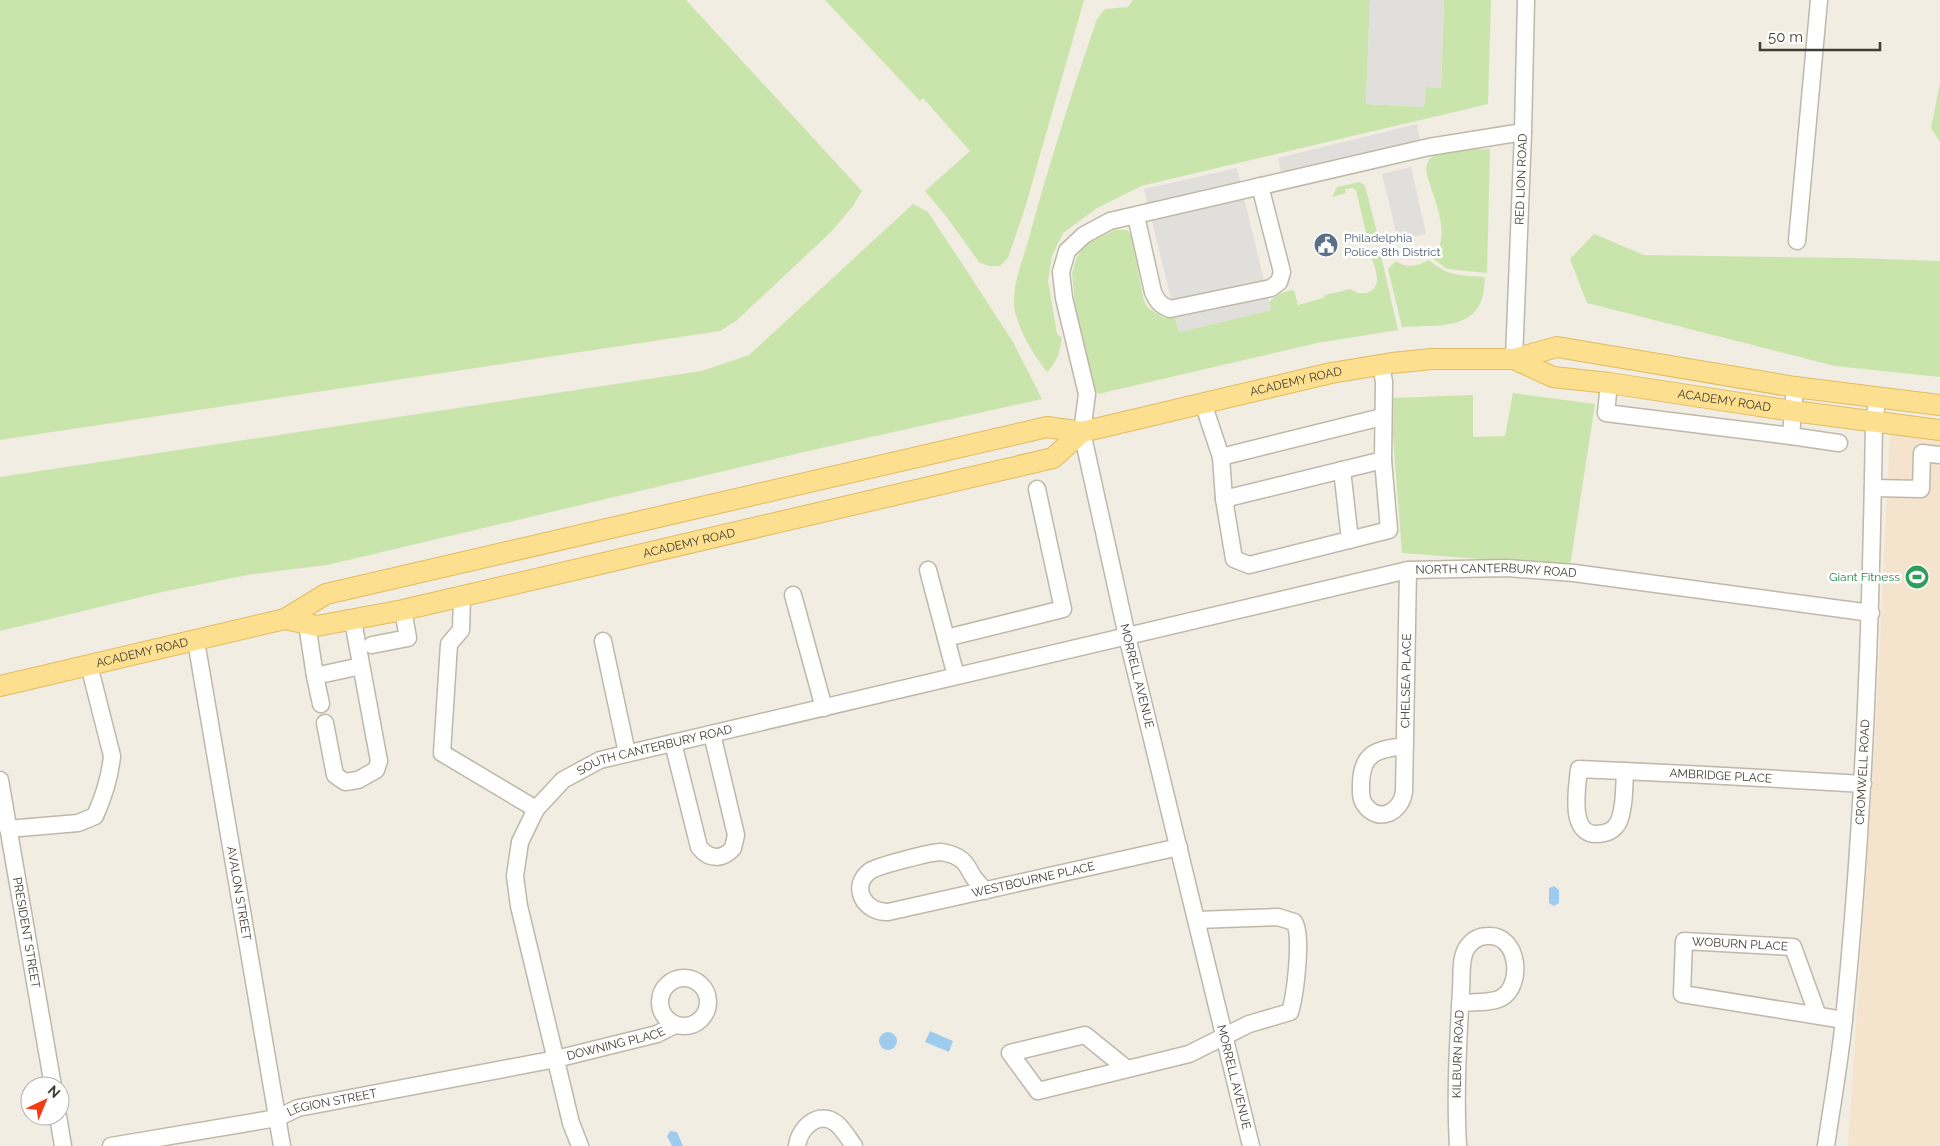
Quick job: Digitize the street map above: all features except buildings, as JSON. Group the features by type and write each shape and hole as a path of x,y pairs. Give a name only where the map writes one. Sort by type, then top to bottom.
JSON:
{"main road":[{"name":"ACADEMY ROAD","path":"0,686 285,619 326,594 1047,427 1082,432 1290,381 1380,365 1432,359 1514,359 1557,346 1795,387 1940,405"},
{"name":"ACADEMY ROAD","path":"1514,359 1553,377 1609,383 1793,411 1940,430"},
{"name":"ACADEMY ROAD","path":"285,619 317,626 353,621 462,597 1053,458 1082,432"}],"street":[{"name":"RED LION ROAD","path":"1514,359 1526,0"},
{"path":"1797,241 1819,0"},
{"name":"MORRELL AVENUE","path":"1251,1146 1127,636 1082,432 1087,394 1064,298 1060,272 1067,252 1084,235 1110,221 1429,147 1523,132"},
{"path":"1136,216 1153,292 1157,302 1163,306 1170,309 1271,288 1279,282 1282,272 1260,186"},
{"path":"1203,403 1221,458 1224,499 1234,559 1249,565 1389,530 1383,460 1382,418 1384,382 1380,365"},
{"path":"1609,383 1606,413 1839,443"},
{"path":"1791,436 1795,387"},
{"name":"CROMWELL ROAD","path":"1826,1146 1844,1020 1863,784 1871,613 1874,421 1878,397"},
{"path":"1221,458 1382,418"},
{"path":"1873,488 1921,489 1922,453 1940,455"},
{"path":"1224,499 1383,460"},
{"path":"1342,470 1350,540"},
{"path":"946,638 1063,609 1037,489"},
{"name":"NORTH CANTERBURY ROAD","path":"1127,636 1408,570 1507,568 1574,573 1871,613"},
{"path":"928,570 956,676"},
{"name":"CHELSEA PLACE","path":"1405,746 1385,748 1377,751 1369,757 1364,765 1361,790 1364,804 1375,813 1389,813 1400,805 1404,792 1405,746 1408,570"},
{"path":"793,594 824,708"},
{"path":"462,597 461,630 449,644 442,753 536,808"},
{"path":"372,644 408,638 403,610"},
{"path":"325,722 335,775 345,782 358,780 376,770 379,761 353,621"},
{"path":"307,624 321,704"},
{"name":"SOUTH CANTERBURY ROAD","path":"580,1146 571,1123 519,906 515,876 520,842 536,808 563,780 600,760 627,753 1127,636"},
{"name":"AVALON STREET","path":"196,640 282,1146"},
{"path":"603,641 627,753"},
{"path":"8,829 78,823 95,816 104,796 112,756 89,665"},
{"path":"315,676 361,666"},
{"path":"673,742 699,847 703,852 716,858 729,853 736,842 712,734"},
{"name":"AMBRIDGE PLACE","path":"1625,771 1620,820 1610,831 1595,834 1582,826 1576,812 1579,769 1625,771 1863,784"},
{"name":"PRESIDENT STREET","path":"0,780 51,1076"},
{"name":"WESTBOURNE PLACE","path":"985,891 974,879 969,868 961,859 950,854 938,852 878,867 865,875 860,890 862,898 873,910 888,912 985,891 1179,847"},
{"path":"1128,1069 1086,1035 1010,1053 1038,1091 1128,1069 1189,1054 1249,1024 1290,1012 1298,948 1298,928 1294,922 1278,917 1197,920"},
{"name":"KILBURN ROAD","path":"1458,1146 1456,1121 1460,1003 1463,960 1469,944 1475,939 1483,936 1500,937 1512,949 1514,957 1514,981 1511,988 1500,999 1460,1003"},
{"name":"WOBURN PLACE","path":"1818,1016 1793,947 1684,941 1682,994 1818,1016 1844,1020"},
{"name":"DOWNING PLACE","path":"556,1060 657,1034 675,1025"},
{"name":"LEGION STREET","path":"110,1146 277,1118 298,1108 556,1060"},
{"path":"797,1146 798,1138 806,1125 821,1119 836,1123 854,1146"},
{"path":"60,1126 63,1146"}],"shaded area":[{"path":"1370,0 1444,0 1441,88 1426,87 1424,107 1366,104"},
{"path":"1417,124 1420,140 1281,173 1278,158"},
{"path":"1411,167 1426,234 1398,240 1382,174"},
{"path":"1237,168 1271,310 1179,332 1144,189"},
{"path":"1890,432 1940,438 1940,1146 1848,1146 1876,726"}],"green space":[{"path":"0,0 686,0 862,191 853,206 831,232 736,321 720,331 0,440"},
{"path":"825,0 1084,0 1025,208 1008,258 1000,266 988,266 979,262 946,216 925,191 970,151 923,98 920,101"},
{"path":"1133,0 1370,0 1366,104 1424,107 1425,87 1441,88 1444,0 1491,0 1488,104 1141,186 1097,208 1063,233 1052,256 1048,281 1057,334 1062,338 1058,356 1047,372 1028,343 1015,312 1014,294 1018,275 1061,128 1097,19 1105,9 1128,7"},
{"path":"1940,83 1940,142 1931,128"},
{"path":"1490,149 1487,273 1447,269 1432,258 1441,240 1441,229 1440,218 1427,175 1427,164 1433,156 1448,151"},
{"path":"1360,182 1365,186 1378,236 1376,239 1368,241 1365,239 1367,237 1356,190 1353,188 1345,189 1346,193 1332,197 1337,187"},
{"path":"913,204 928,212 1013,342 1042,399 817,449 327,565 253,574 162,592 0,631 0,477 702,371 749,355"},
{"path":"1115,230 1127,230 1131,234 1144,301 1148,308 1164,318 1175,317 1179,332 1271,310 1269,302 1280,294 1294,290 1298,305 1323,298 1325,295 1351,289 1359,293 1367,293 1376,284 1376,269 1369,253 1370,249 1377,248 1380,251 1398,330 1317,343 1098,394 1095,389 1075,304 1072,273 1076,259 1083,248 1090,242"},
{"path":"1594,234 1644,255 1940,261 1940,377 1835,366 1587,303 1570,259"},
{"path":"1429,260 1442,270 1462,275 1485,277 1481,300 1478,307 1464,320 1444,325 1402,327 1388,269 1396,261 1400,264 1412,266"},
{"path":"1513,393 1595,404 1570,566 1402,553 1390,398 1473,395 1473,437 1505,436"}],"water":[{"path":"1554,886 1559,890 1559,903 1554,906 1549,903 1549,888"},
{"path":"930,1031 953,1041 949,1052 925,1042"},
{"path":"888,1032 894,1035 897,1041 894,1047 888,1050 882,1047 879,1041 882,1035"},
{"path":"670,1131 677,1132 683,1146 672,1146 667,1136"}],"place":[{"name":"Philadelphia Police 8th District","path":"1326,245"},
{"name":"Giant Fitness","path":"1917,577"}]}
